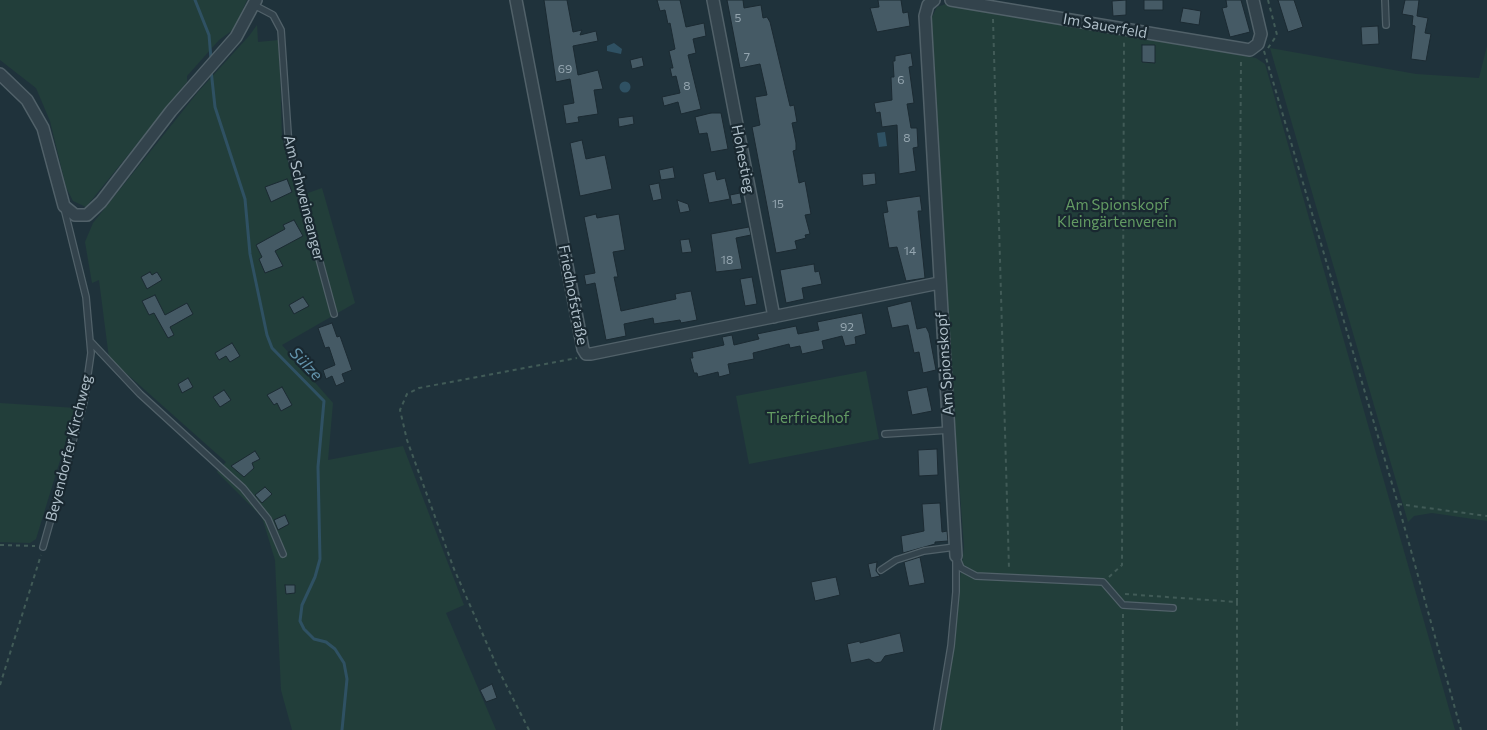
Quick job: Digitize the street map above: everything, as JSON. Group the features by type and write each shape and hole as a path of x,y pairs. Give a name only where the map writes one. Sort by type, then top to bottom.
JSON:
{"street":[{"name":"Friedhofstraße","path":"516,0 582,349 586,354 938,283"},
{"name":"Hohestieg","path":"713,0 774,317"},
{"name":"Am Spionskopf","path":"934,0 928,5 925,16 938,283 950,430 955,552"},
{"name":"Im Sauerfeld","path":"951,0 1250,50 1261,48"},
{"path":"1253,0 1261,29 1261,48"},
{"name":"Am Schweineanger","path":"63,202 72,213 86,215 101,202 194,83 241,32 255,3"},
{"path":"0,74 20,91 38,118 47,139 63,202"}],"lane":[{"path":"1385,0 1386,25"},
{"name":"Am Schweineanger","path":"255,3 274,15 281,30 289,148 334,314"},
{"name":"Beyendorfer Kirchweg","path":"44,547 86,392 91,342 86,296 63,202"},
{"path":"91,342 140,394 243,488 268,519 282,554"},
{"path":"885,434 950,430"},
{"path":"881,570 896,560 924,551 955,552 960,566 970,574 980,577 1103,582 1122,605 1173,608"},
{"name":"Am Spionskopf","path":"937,730 951,646 957,583 955,552"}],"path":[{"path":"1268,0 1277,35 1272,46 1261,48 1398,504 1461,730"},
{"path":"992,7 1009,578"},
{"path":"1103,582 1122,565 1124,29"},
{"path":"1237,730 1241,48"},
{"path":"529,730 499,671 451,560 410,449 400,410 407,394 419,388 573,359 586,354"},
{"path":"1398,504 1487,516"},
{"path":"0,545 44,547 0,686"},
{"path":"1113,594 1237,602"},
{"path":"1122,605 1122,730"}],"green space":[{"path":"0,0 247,0 234,29 219,40 187,76 187,82 86,207 73,201 66,187 50,121 36,88 0,60"},
{"name":"Am Spionskopf Kleingärtenverein","path":"946,4 1256,58 1265,64 1455,730 941,730 964,547 944,280 931,19 937,7"},
{"path":"257,25 258,42 279,40 282,137 297,197 322,188 355,303 282,345 333,403 328,460 403,446 464,605 446,613 496,730 292,730 281,690 275,560 262,517 217,472 226,462 109,358 99,280 92,283 85,242 93,223 198,92"},
{"path":"1487,46 1487,521 1432,513 1414,516 1408,522 1270,48 1416,74 1479,78"},
{"name":"Tierfriedhof","path":"866,371 879,439 749,464 736,396"},
{"path":"0,403 76,408 36,539 30,543 0,542"}],"water":[{"path":"614,43 622,49 621,54 607,51 607,46"},
{"path":"625,81 631,87 625,93 619,87"},
{"path":"885,132 887,146 879,147 877,133"}],"building":[{"path":"544,0 567,0 573,32 582,30 580,35 596,31 598,41 573,46 578,75 598,70 603,89 594,90 598,114 578,117 579,122 566,124 563,105 574,103 570,79 556,82"},
{"path":"657,0 680,0 686,27 704,23 706,36 693,39 696,53 688,55 701,109 681,114 678,102 664,106 662,97 680,93 676,76 672,77 670,68 673,68 669,51 675,49 670,23 668,24 665,10 660,11"},
{"path":"727,0 743,0 744,8 761,5 763,18 767,17 770,22 790,106 794,105 797,122 792,123 796,143 796,150 793,151 799,183 805,181 811,214 805,215 810,234 805,235 806,238 795,241 797,249 776,253 752,127 760,125 755,97 767,95 760,64 740,68"},
{"path":"878,0 901,0 903,13 908,12 910,26 877,32 870,8 879,7"},
{"path":"1126,0 1126,15 1113,16 1112,1"},
{"path":"1144,0 1163,0 1163,10 1144,10"},
{"path":"1226,0 1241,0 1250,32 1230,37 1222,8 1227,7"},
{"path":"1278,0 1294,0 1303,27 1288,32"},
{"path":"1405,0 1419,0 1417,16 1428,18 1425,33 1431,34 1426,61 1411,59 1415,26 1412,25 1413,16 1402,14"},
{"path":"1183,8 1201,11 1199,25 1180,22"},
{"path":"1378,26 1379,44 1362,45 1361,27"},
{"path":"1142,45 1155,45 1155,63 1142,62"},
{"path":"911,53 913,66 909,67 914,103 907,104 911,128 917,128 918,147 913,148 916,171 899,174 897,125 882,127 880,112 876,113 874,103 892,100 891,77 894,77 893,61 895,61 895,56"},
{"path":"642,57 644,66 632,69 630,60"},
{"path":"711,113 721,113 728,149 711,152 707,133 699,134 695,117"},
{"path":"633,116 634,124 619,127 618,118"},
{"path":"582,140 586,159 605,155 612,189 580,196 570,143"},
{"path":"673,167 675,178 661,180 659,170"},
{"path":"715,171 717,180 725,178 730,199 709,203 703,174"},
{"path":"875,173 876,184 863,186 862,174"},
{"path":"287,179 292,192 271,202 265,187"},
{"path":"659,183 662,199 653,201 649,185"},
{"path":"740,193 742,203 732,205 730,195"},
{"path":"920,196 922,211 918,211 925,278 906,281 897,247 889,248 883,213 888,212 886,201"},
{"path":"677,200 688,204 690,211 680,213"},
{"path":"596,214 597,218 619,214 625,250 613,252 618,277 614,277 621,311 676,299 675,294 691,291 697,320 681,323 680,320 654,324 653,318 624,324 626,336 606,340 595,283 586,285 584,275 595,273 584,217"},
{"path":"294,220 303,236 275,251 283,266 265,273 259,259 262,257 256,245 285,229 283,225"},
{"path":"749,227 751,235 736,238 742,269 716,272 711,234"},
{"path":"689,239 692,252 682,253 680,240"},
{"path":"814,264 815,272 819,271 822,284 802,288 804,299 786,303 780,270"},
{"path":"150,272 152,275 157,272 162,280 147,289 141,277"},
{"path":"752,277 757,304 745,306 740,279"},
{"path":"155,295 165,315 187,303 193,314 170,327 174,335 168,338 154,313 149,315 142,301"},
{"path":"303,297 309,306 294,314 289,305"},
{"path":"911,301 917,329 926,327 929,333 936,370 923,373 919,352 914,353 908,325 892,328 887,307"},
{"path":"862,313 866,334 855,337 856,344 845,346 842,336 822,341 824,349 802,354 800,346 790,348 789,344 753,353 754,359 728,364 730,374 719,377 718,372 698,377 697,373 694,373 690,358 693,358 692,352 724,345 722,337 732,335 734,345 759,339 757,334 796,326 798,334 819,330 817,322"},
{"path":"332,323 337,337 340,336 352,370 342,374 345,382 336,386 332,376 326,379 323,370 335,365 329,347 325,348 318,328"},
{"path":"232,343 240,356 230,362 226,356 219,360 215,353"},
{"path":"188,378 193,387 182,393 178,384"},
{"path":"282,387 292,405 281,411 277,403 274,405 267,395"},
{"path":"927,387 932,411 912,415 907,391"},
{"path":"224,390 231,400 220,407 213,397"},
{"path":"937,449 938,475 919,476 918,450"},
{"path":"255,451 260,459 252,463 254,468 244,477 231,466"},
{"path":"265,487 272,494 262,503 255,495"},
{"path":"940,503 942,532 947,531 948,541 935,542 935,544 903,553 901,536 924,531 922,504"},
{"path":"285,515 289,524 278,530 274,520"},
{"path":"920,557 925,583 909,586 904,562"},
{"path":"877,562 876,571 880,576 871,578 868,564"},
{"path":"836,577 840,595 815,601 811,582"},
{"path":"285,585 295,585 295,593 286,594"},
{"path":"900,633 904,652 885,656 881,662 875,663 869,659 851,663 847,644 860,641 860,643"},
{"path":"492,684 497,698 486,702 480,690"}],"waterway":[{"name":"Sülze","path":"195,0 209,35 211,59"},
{"name":"Sülze","path":"211,70 215,107 245,199 250,254 267,335 272,348 324,401 318,467 320,559 315,577 302,605 300,621 304,629 314,639 326,642 335,649 344,663 347,679 342,730"}]}
